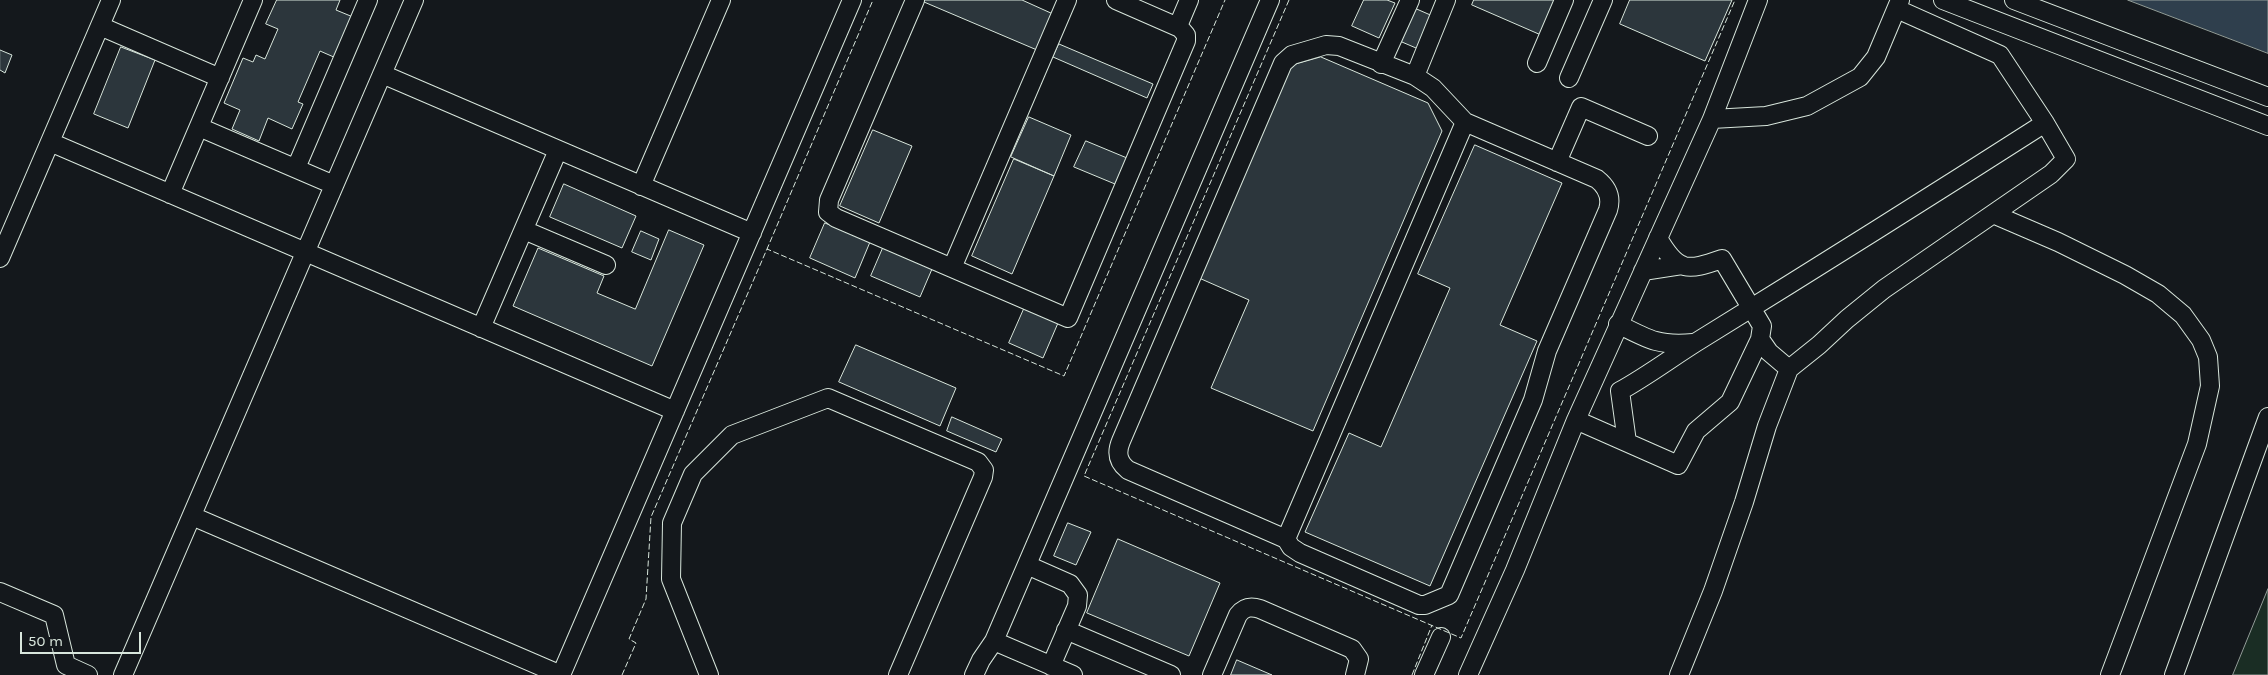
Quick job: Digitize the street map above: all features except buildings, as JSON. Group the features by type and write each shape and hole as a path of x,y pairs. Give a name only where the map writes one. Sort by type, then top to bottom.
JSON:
{"street":[{"path":"0,258 111,0"},
{"path":"170,194 253,0"},
{"path":"296,168 368,0"},
{"path":"123,675 414,0"},
{"path":"641,186 721,0"},
{"path":"192,516 561,675 852,0"},
{"path":"915,0 829,200 828,209 834,217 1068,318 1185,47 1186,35 1178,26 1116,0"},
{"path":"952,268 1067,0"},
{"path":"1178,26 1189,0"},
{"path":"974,675 981,660 994,641 1270,0"},
{"path":"1381,64 1410,0"},
{"path":"1415,76 1446,0"},
{"path":"1537,63 1564,0"},
{"path":"1569,78 1603,0"},
{"path":"1468,675 1515,570 1576,420 1618,324 1712,119 1758,0"},
{"path":"1943,0 2268,126"},
{"path":"2014,0 2268,97"},
{"path":"1679,675 1713,591 1744,502 1767,426 1789,368 1884,289 2051,174 2066,159 2045,123 2000,55 1898,5 1876,57 1860,77 1807,106 1766,116 1712,119"},
{"path":"100,26 220,78"},
{"path":"1332,44 1381,64 1415,76 1433,88 1465,122 1601,182 1609,195 1609,205 1547,351 1533,400 1451,593 1446,597 1419,605 1300,554 1291,547 1286,539 1128,470 1120,460 1118,447 1284,60 1292,55 1332,44"},
{"path":"382,74 752,233"},
{"path":"1557,162 1581,107 1648,136"},
{"path":"1286,539 1465,122"},
{"path":"1627,442 1620,391 1751,308 1869,237 2045,123"},
{"path":"199,127 334,185"},
{"path":"50,142 675,411"},
{"path":"482,328 558,150"},
{"path":"1993,214 2058,242 2125,275 2158,294 2183,315 2201,340 2208,357 2210,386 2197,444 2110,675"},
{"path":"524,230 606,266"},
{"path":"1658,238 1670,257 1682,266"},
{"path":"1576,420 1678,465 1696,431 1730,402 1760,339 1762,326 1722,259 1695,268 1682,266 1643,271"},
{"path":"1618,324 1644,337 1668,345 1695,343"},
{"path":"1760,339 1769,352 1789,368"},
{"path":"708,675 671,580 672,522 692,474 732,435 825,398 978,462 983,468 983,477 898,675"},
{"path":"2174,675 2268,417"},
{"path":"994,641 1062,672 1066,630 1078,603 1078,595 1070,584 1026,565"},
{"path":"0,592 54,616 66,665 88,675"},
{"path":"1212,675 1238,615 1250,606 1352,649 1359,659 1355,675"},
{"path":"1066,630 1171,675"},
{"path":"1424,675 1441,637"}],"green space":[{"path":"2268,589 2268,675 2233,675"}],"water":[{"path":"2128,0 2268,0 2268,53"}],"fence":[{"path":"768,249 873,0"},
{"path":"622,675 636,643 629,639 646,599 651,517 767,249 1064,376 1225,0"},
{"path":"1289,0 1084,476 1461,638 1735,0"},
{"path":"1412,675 1432,625"}]}
